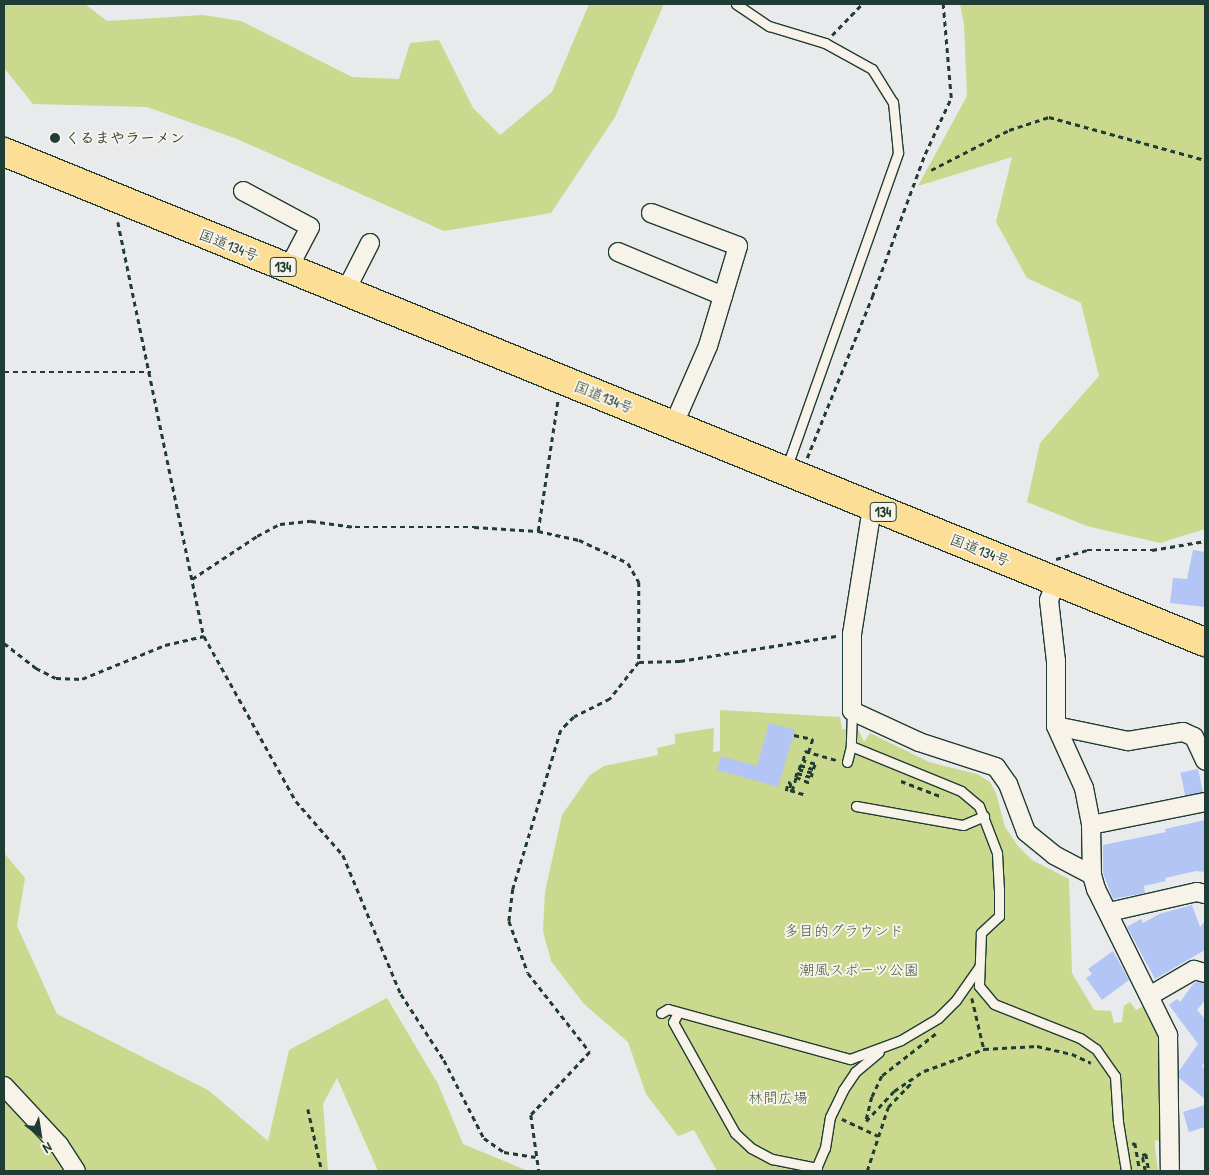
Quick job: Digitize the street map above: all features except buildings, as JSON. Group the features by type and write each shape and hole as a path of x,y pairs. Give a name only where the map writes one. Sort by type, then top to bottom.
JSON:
{"highway":[{"name":"国道134号","path":"4,152 872,508 1205,642"}],"street":[{"path":"243,191 310,227 288,269"},
{"path":"651,213 738,246 708,346 673,426"},
{"path":"345,292 370,243"},
{"path":"618,252 723,296"},
{"path":"872,508 852,634 852,711 919,742 996,767 1008,784 1026,832 1054,855 1092,875"},
{"path":"1048,578 1056,661 1056,726 1080,776 1091,826 1092,875 1151,995 1168,1035 1171,1059 1167,1098 1170,1171"},
{"path":"1056,726 1128,741 1183,732 1194,737 1205,761"},
{"path":"1091,826 1205,802"},
{"path":"1109,912 1196,892 1205,894"},
{"path":"1151,995 1194,970 1205,973"},
{"path":"4,1086 59,1145 76,1171"}],"lane":[{"path":"736,4 769,26 825,43 872,69 893,102 898,153 792,475"},
{"path":"847,762 851,746 852,711"},
{"path":"851,746 970,795 984,816 997,853 999,916 981,932 979,986 990,1002 1086,1040 1096,1049 1115,1078 1118,1122 1126,1171"},
{"path":"856,806 963,825 984,816"},
{"path":"678,1013 673,1022 735,1133 751,1148 772,1159 816,1170 830,1117 843,1090 855,1072 888,1046 938,1018 956,1000 979,971"},
{"path":"662,1012 668,1009 850,1059 888,1046"}],"path":[{"path":"825,43 862,4"},
{"path":"792,475 872,298 925,154 951,98 943,4"},
{"path":"932,170 1025,123 1049,117 1205,160"},
{"path":"112,196 151,372 204,636 296,801 343,855 400,994 444,1060 484,1138 504,1152 536,1157"},
{"path":"4,372 151,372"},
{"path":"538,531 562,380"},
{"path":"192,579 222,556 280,524 311,520 355,527 474,527 538,531 579,540 628,563 640,582 639,662 610,699 574,717 561,730 513,889 509,921 528,973 590,1052 531,1115 539,1171"},
{"path":"1048,578 1055,560 1087,550 1152,550 1205,541"},
{"path":"639,662 680,661 852,634"},
{"path":"4,644 36,668 56,678 82,679 165,645 204,636"},
{"path":"794,735 813,740 809,752"},
{"path":"792,791 797,773 811,777 812,773 799,770 800,765 813,769 815,764 803,761 805,750 847,762"},
{"path":"796,777 810,782"},
{"path":"895,778 946,798"},
{"path":"786,791 788,782 791,783 792,791"},
{"path":"792,791 806,795"},
{"path":"979,971 970,990 984,1049"},
{"path":"862,1129 866,1121 872,1096 885,1073 941,1030"},
{"path":"867,1171 888,1107 924,1071 984,1049 1019,1046 1054,1049 1087,1061 1115,1078"},
{"path":"866,1121 894,1091 914,1080"},
{"path":"308,1109 322,1171"},
{"path":"834,1115 878,1136"},
{"path":"1130,1144 1135,1143 1140,1171"},
{"path":"1145,1171 1142,1155 1146,1154 1149,1171"}],"green space":[{"path":"4,4 85,4 107,21 203,15 241,21 352,77 399,79 410,43 439,40 473,108 500,135 552,92 589,4 664,4 615,117 551,213 444,231 237,139 147,107 33,104 4,68"},
{"path":"960,4 1205,4 1205,529 1160,543 1087,526 1027,502 1040,443 1099,376 1081,303 1027,278 996,222 1012,157 918,186 967,96 964,24"},
{"name":"潮風スポーツ公園","path":"720,710 840,717 842,729 859,731 864,742 870,733 929,762 977,774 990,782 996,793 1005,827 1018,846 1032,860 1069,879 1072,973 1094,1010 1111,1011 1114,1023 1122,1022 1124,1006 1130,1002 1136,1010 1146,1005 1159,1038 1161,1141 1155,1140 1158,1171 717,1171 694,1130 678,1136 646,1094 628,1042 584,1004 551,961 543,931 545,892 562,815 590,775 604,766 658,755 657,748 675,744 675,734 714,728 713,752 720,751"},
{"path":"4,853 25,878 17,926 57,1014 208,1090 268,1141 289,1050 387,998 438,1084 463,1144 528,1171 378,1171 337,1078 323,1104 328,1171 4,1171"}],"place":[{"name":"くるまやラーメン","path":"55,138"}],"park label":[{"name":"多目的グラウンド","path":"844,931"},
{"name":"林間広場","path":"778,1098"}]}
